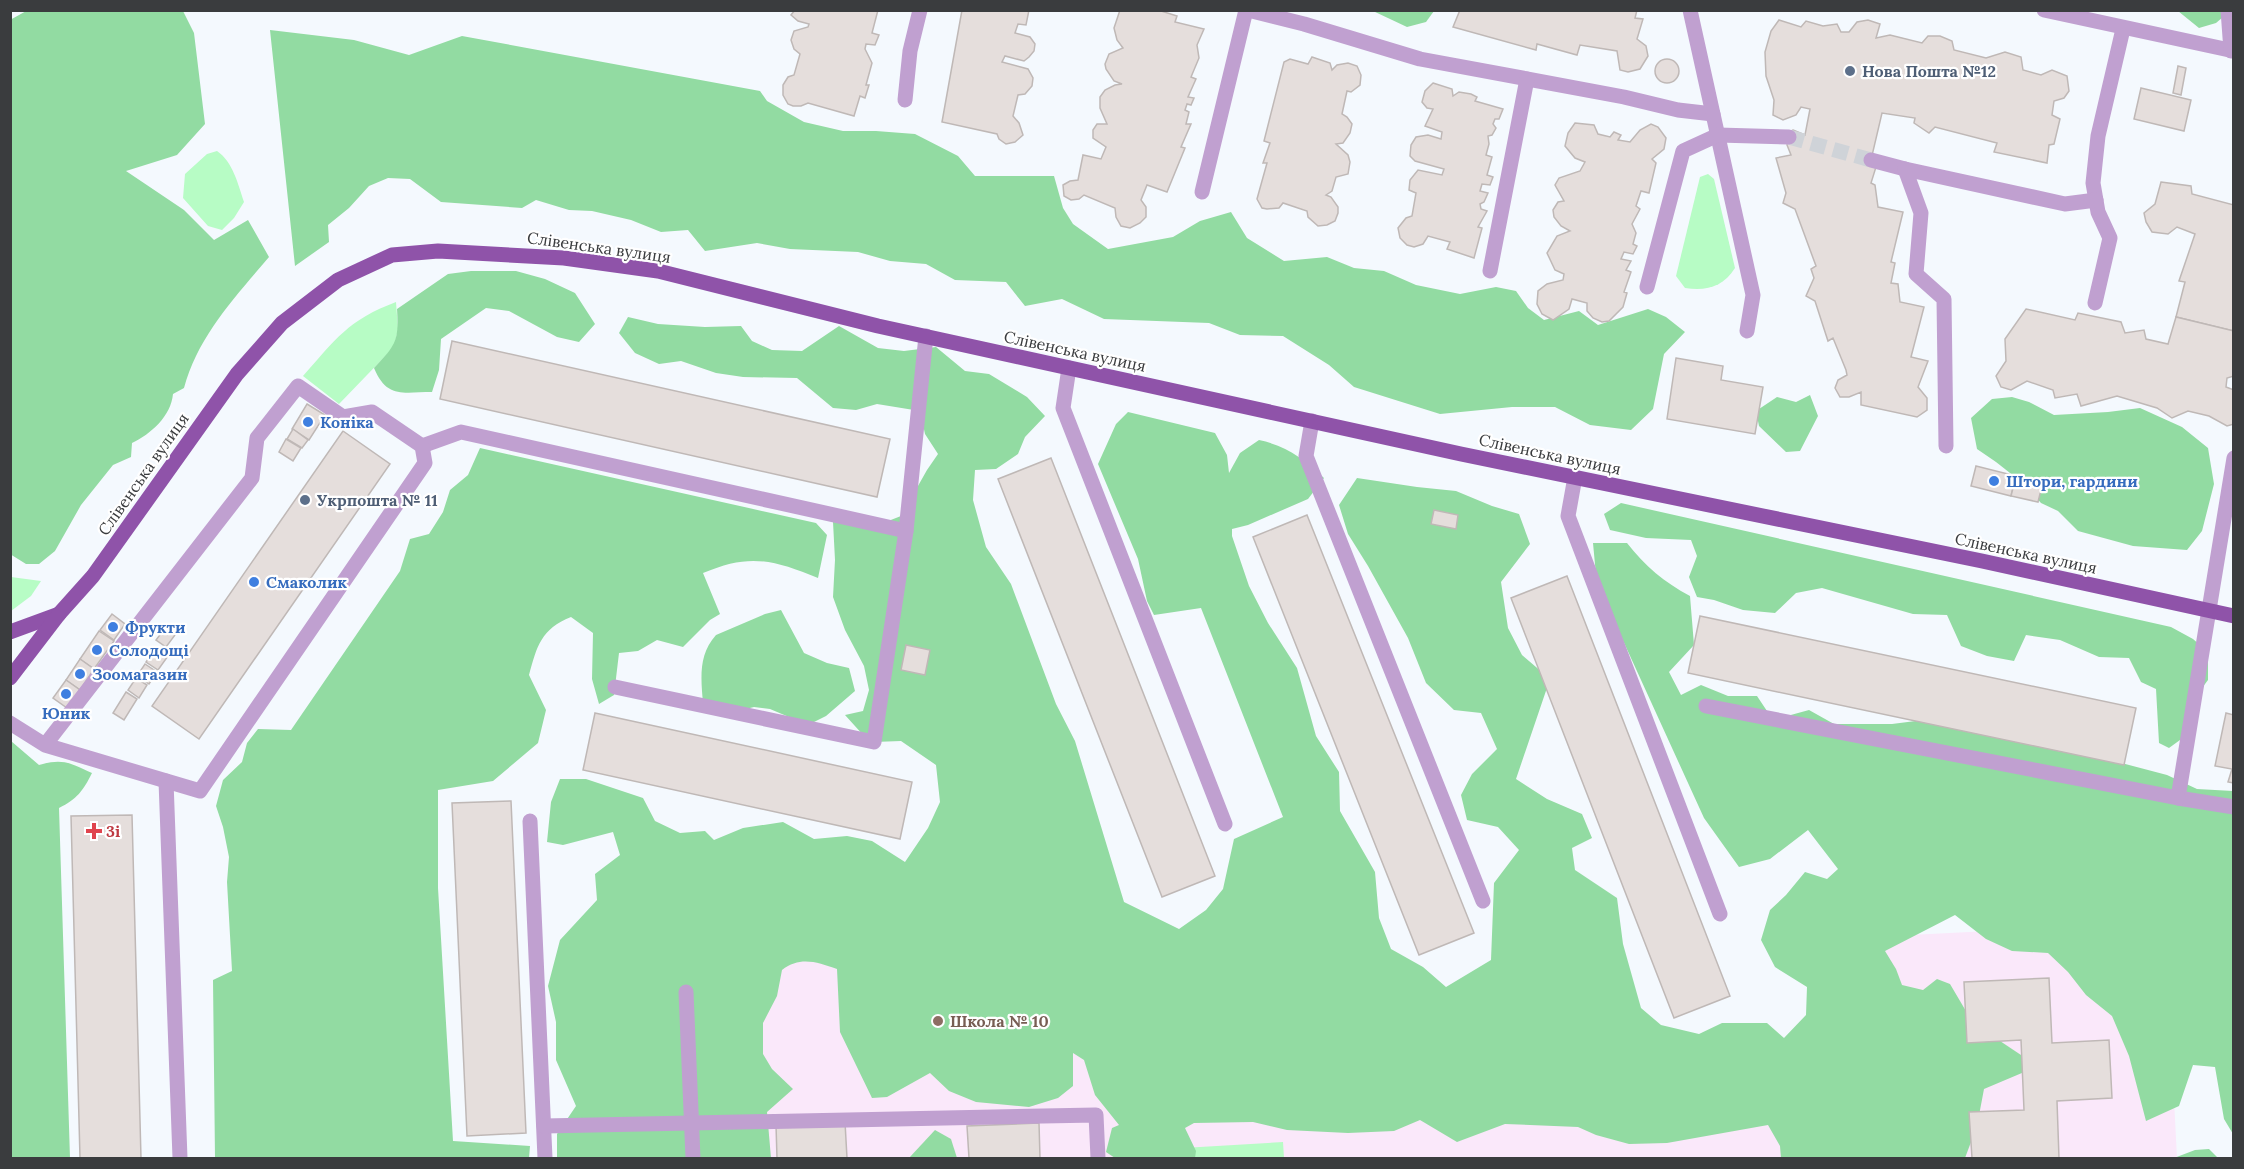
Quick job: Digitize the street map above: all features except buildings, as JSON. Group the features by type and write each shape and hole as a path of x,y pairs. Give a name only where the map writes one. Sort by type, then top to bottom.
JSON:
{"main road":[{"name":"Слівенська вулиця","path":"10,678 59,614 93,576 237,374 282,323 338,280 392,255 438,250 564,258 658,271 1069,368 2234,616"},
{"name":"Слівенська вулиця","path":"10,632 59,614"}],"street":[{"path":"905,100 910,51 920,10"},
{"path":"1202,192 1247,10 1304,24 1420,59 1678,110 1713,114"},
{"path":"1690,10 1753,296 1747,332"},
{"path":"2044,10 2232,51 2228,10"},
{"path":"2095,303 2110,238 2098,212 2093,183 2098,136 2123,29"},
{"path":"1491,271 1527,79"},
{"path":"1647,287 1677,166 1683,151 1718,135 1789,137"},
{"path":"1871,160 2065,204 2096,200"},
{"path":"1905,169 1921,213 1916,274 1944,299 1946,446"},
{"path":"615,687 874,742 906,531 926,336"},
{"path":"1069,368 1063,408 1225,825"},
{"path":"10,723 45,745 200,791 425,463 422,446 372,412 343,417 298,386 257,438 252,478 45,745"},
{"path":"1312,421 1306,456 1483,901"},
{"path":"422,446 461,432 906,531"},
{"path":"2178,798 2234,458"},
{"path":"1575,477 1568,516 1720,914"},
{"path":"1706,706 2234,807"},
{"path":"166,781 180,1158"},
{"path":"530,821 545,1158"},
{"path":"686,992 693,1158"},
{"path":"544,1126 1096,1115 1098,1158"}],"shaded area":[{"name":"Школа № 10","path":"715,888 1815,1088 1818,1158 728,1158"},
{"path":"2165,922 2177,1158 1881,1158 1870,937"}],"green space":[{"path":"28,10 183,11 194,33 205,124 177,155 126,171 184,210 214,240 248,220 269,257 231,302 208,334 190,369 184,388 173,394 164,417 146,435 132,443 131,457 113,465 81,505 55,551 39,564 26,564 10,554 10,20"},
{"path":"1373,11 1434,11 1426,22 1407,27"},
{"path":"2178,11 2230,11 2216,23 2199,28"},
{"path":"270,30 354,40 409,55 462,36 760,91 767,101 804,122 843,131 915,134 958,156 975,176 1054,176 1063,208 1073,224 1108,249 1173,237 1200,221 1231,212 1247,238 1284,261 1327,257 1354,268 1384,271 1416,285 1460,294 1496,287 1516,291 1528,308 1544,320 1579,311 1598,325 1648,309 1666,317 1685,332 1664,354 1653,409 1631,430 1590,425 1555,407 1512,407 1440,414 1354,387 1329,365 1283,336 1240,335 1209,323 1104,319 1062,299 1025,306 1006,282 955,280 926,264 890,261 858,252 790,249 757,243 705,251 688,230 661,232 631,220 592,211 569,210 536,200 522,208 441,202 410,179 388,178 369,186 349,208 328,225 329,242 295,266"},
{"path":"217,151 231,167 244,202 234,218 222,230 208,226 183,198 185,174 207,154"},
{"path":"1708,174 1714,179 1735,268 1725,280 1714,286 1700,289 1685,288 1676,276 1700,177"},
{"path":"471,271 516,271 545,279 575,293 595,324 579,342 557,337 509,311 486,308 441,339 439,370 432,392 397,392 384,385 374,368 394,342 397,309 448,274"},
{"path":"396,302 398,329 394,347 339,404 303,376 334,341 354,324"},
{"path":"628,317 658,324 705,327 741,326 752,341 772,350 802,351 839,326 878,348 904,351 936,347 965,371 989,374 1027,397 1045,416 1025,437 1018,454 996,469 975,470 973,500 986,547 1011,584 1056,704 1075,741 1124,902 1179,929 1206,910 1223,889 1234,839 1283,817 1201,608 1154,615 1147,601 1138,559 1098,464 1116,424 1128,412 1215,433 1227,455 1229,473 1240,453 1259,440 1295,454 1324,478 1308,499 1248,525 1232,529 1232,536 1249,586 1268,623 1297,668 1316,736 1339,772 1340,811 1375,872 1379,918 1391,949 1423,967 1446,987 1491,960 1494,883 1519,850 1498,827 1467,820 1461,795 1472,774 1497,749 1481,713 1454,710 1426,683 1408,638 1348,534 1339,505 1357,478 1456,491 1519,514 1530,544 1501,582 1508,628 1522,655 1550,679 1516,779 1547,799 1582,814 1592,838 1572,848 1575,870 1617,898 1623,944 1641,1008 1661,1025 1699,1034 1722,1023 1767,1023 1784,1038 1806,1015 1807,987 1775,967 1761,940 1770,910 1805,872 1827,879 1838,869 1808,830 1770,859 1739,867 1704,818 1615,623 1596,575 1593,543 1627,543 1656,573 1690,596 1694,645 1669,672 1681,695 1701,685 1728,696 1757,696 1773,720 1809,710 1834,724 1892,724 1947,717 2167,775 2197,789 2233,791 2233,1134 2224,1119 2215,1067 2193,1065 2179,1106 2146,1121 2129,1056 2112,1016 2086,995 2068,972 2048,953 2012,951 1986,939 1955,915 1885,951 1902,985 1923,990 1937,979 1950,984 1973,1023 2027,1059 2029,1070 1984,1089 1977,1126 1965,1158 1781,1158 1780,1146 1768,1125 1667,1143 1629,1144 1596,1135 1578,1127 1505,1124 1457,1142 1420,1120 1394,1131 1348,1133 1287,1130 1253,1122 1194,1123 1185,1128 1196,1151 1195,1158 1115,1158 1106,1152 1112,1128 1119,1125 1095,1095 1084,1060 1073,1053 1073,1086 1058,1098 1029,1107 976,1102 949,1091 930,1073 887,1097 872,1098 840,1032 837,969 822,964 802,962 782,970 777,996 763,1023 763,1054 772,1069 793,1089 767,1112 771,1158 557,1158 557,1134 576,1106 556,1060 556,1022 548,986 560,940 597,900 595,874 620,855 613,832 563,845 547,842 551,802 560,779 586,779 643,798 655,821 680,833 705,831 714,840 743,828 783,822 814,839 847,836 872,841 905,862 928,828 940,802 936,765 901,741 874,742 864,736 845,715 863,711 869,690 864,666 845,630 833,597 835,560 833,522 878,525 901,516 938,454 925,434 920,411 877,404 856,410 833,408 797,378 743,377 716,373 681,361 659,364 635,353 619,333"},
{"path":"1810,395 1818,416 1800,451 1786,452 1759,426 1756,411 1777,397 1796,402"},
{"path":"2012,397 2029,402 2054,415 2140,408 2182,427 2208,448 2214,484 2202,531 2187,550 2133,546 2078,531 2058,511 2041,503 2024,484 1977,449 1971,418 1992,399"},
{"path":"480,448 816,523 827,535 818,578 788,567 761,561 734,563 703,573 720,614 710,620 683,647 657,640 638,651 619,653 614,695 599,704 592,679 593,633 571,617 561,622 553,627 542,640 529,675 546,710 538,743 493,781 438,790 438,888 453,1141 530,1146 529,1158 215,1158 213,980 232,971 227,882 229,857 216,806 223,780 242,762 247,743 258,729 291,730 400,571 410,539 429,534 443,512 450,490 468,475"},
{"path":"1621,503 2171,627 2193,639 2208,652 2208,680 2193,700 2191,732 2169,748 2159,743 2156,689 2141,682 2129,658 2099,657 2060,640 2026,635 2014,661 1987,656 1961,646 1947,615 1913,614 1822,588 1796,593 1775,613 1743,610 1697,597 1689,577 1697,556 1691,540 1646,538 1610,530 1604,514"},
{"path":"11,577 41,581 31,596 11,611"},
{"path":"781,610 804,653 827,663 849,668 855,691 826,716 808,725 770,709 754,707 721,715 703,703 701,676 703,659 716,635 765,614"},
{"path":"11,741 39,765 61,762 92,773 79,794 59,808 70,1158 11,1158"},
{"path":"935,1130 951,1139 957,1158 909,1158"},
{"path":"1283,1142 1284,1158 1184,1158 1183,1148"},
{"path":"2209,1149 2218,1158 2174,1158 2195,1150"}],"tunnel":[{"path":"1789,137 1871,160"}],"place":[{"name":"Нова Пошта №12","path":"1850,71"},
{"name":"Коніка","path":"308,422"},
{"name":"Штори, гардини","path":"1994,481"},
{"name":"Укрпошта № 11","path":"305,500"},
{"name":"Смаколик","path":"254,582"},
{"name":"Фрукти","path":"113,627"},
{"name":"Солодощі","path":"97,650"},
{"name":"Зоомагазин","path":"80,674"},
{"name":"Юник","path":"66,694"},
{"name":"3і","path":"94,831"},
{"name":"Школа № 10","path":"938,1021"}]}
